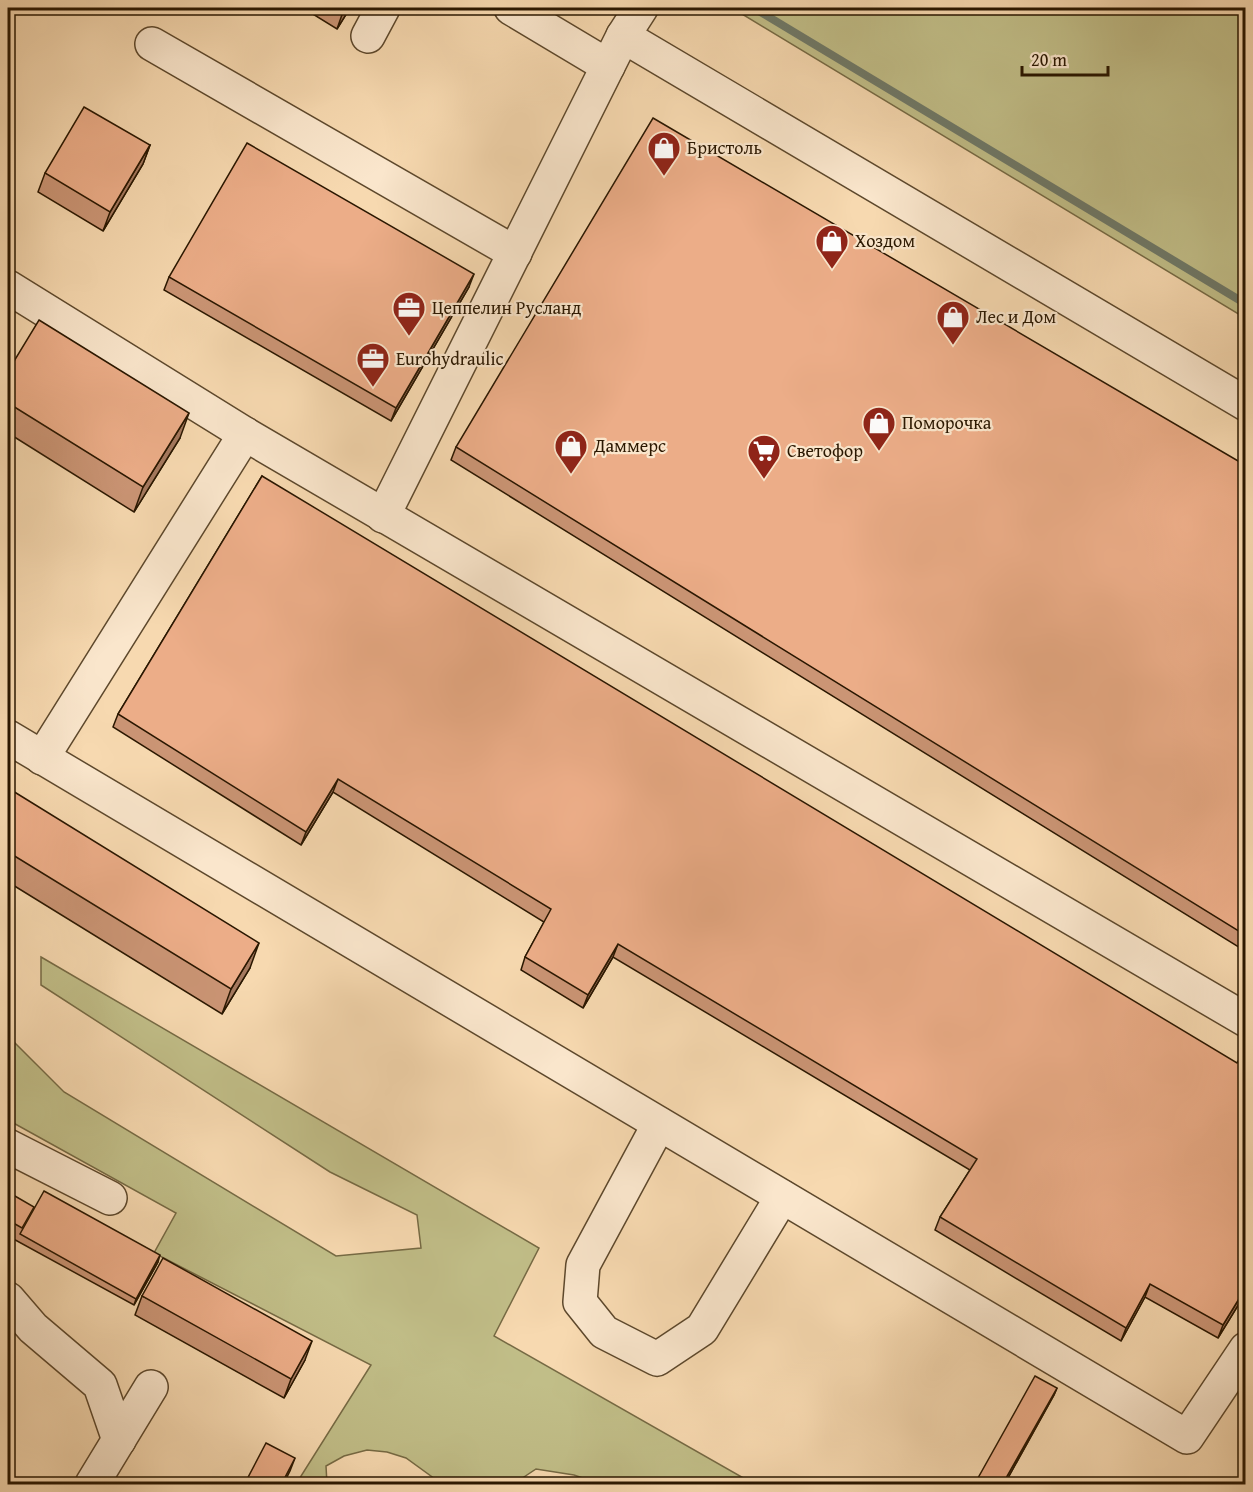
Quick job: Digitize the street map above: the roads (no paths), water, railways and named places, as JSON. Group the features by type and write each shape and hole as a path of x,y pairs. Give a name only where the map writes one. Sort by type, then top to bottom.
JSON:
{"lane":[{"path":"511,8 608,66"},
{"path":"383,516 623,36 641,8"},
{"path":"623,36 1245,404"},
{"path":"152,44 515,253"},
{"path":"8,287 245,434 383,516 1245,1020"},
{"path":"42,758 245,434"},
{"path":"8,737 1187,1437 1245,1349"},
{"path":"659,1124 583,1265 580,1302 604,1332 657,1359 702,1329 782,1197"},
{"path":"8,1146 110,1198"},
{"path":"8,1299 33,1328 100,1385 119,1440"},
{"path":"92,1485 151,1387"}],"waterway":[{"path":"754,8 1246,304"}],"place":[{"name":"Бристоль","path":"664,177"},
{"name":"Хоздом","path":"832,270"},
{"name":"Цеппелин Русланд","path":"409,337"},
{"name":"Лес и Дом","path":"953,346"},
{"name":"Eurohydraulic","path":"373,388"},
{"name":"Поморочка","path":"879,452"},
{"name":"Даммерс","path":"571,475"},
{"name":"Светофор","path":"764,480"}]}
